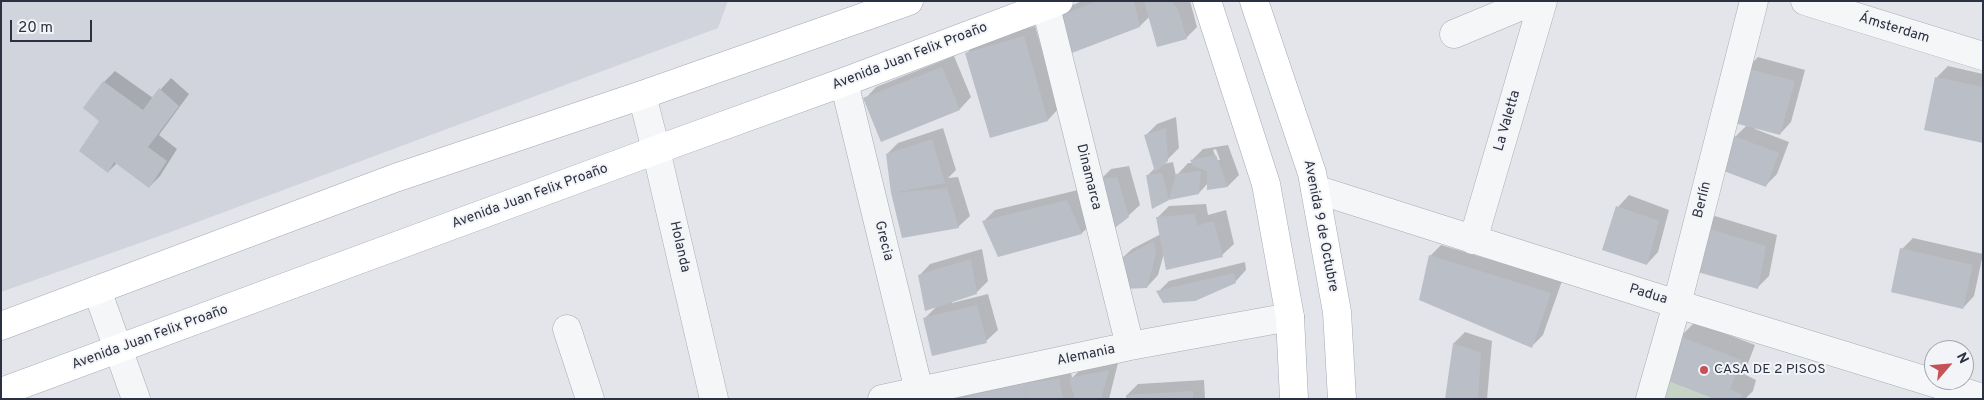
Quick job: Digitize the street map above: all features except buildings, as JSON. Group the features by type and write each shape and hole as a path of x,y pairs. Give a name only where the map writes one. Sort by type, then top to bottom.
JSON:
{"main road":[{"path":"1,326 395,178 642,95 909,1"},
{"path":"1207,1 1266,184 1290,317 1294,399"},
{"name":"Avenida 9 de Octubre","path":"1254,1 1312,173 1337,312 1342,399"},
{"name":"Avenida Juan Felix Proaño","path":"1,392 1052,4"}],"street":[{"path":"1454,34 1533,1"},
{"name":"La Valetta","path":"1473,240 1543,1"},
{"name":"Berlín","path":"1650,399 1677,304 1754,1"},
{"name":"Ámsterdam","path":"1804,1 1983,56"},
{"name":"Dinamarca","path":"1052,4 1130,346"},
{"name":"Grecia","path":"844,82 920,394"},
{"name":"Holanda","path":"642,95 714,399"},
{"name":"Padua","path":"1315,190 1983,398"},
{"path":"97,290 136,399"},
{"name":"Alemania","path":"882,399 920,394 1130,346 1290,317"},
{"path":"567,329 590,399"}],"shaded area":[{"path":"1,1 728,1 718,28 168,233 1,292"}],"green space":[{"path":"1668,381 1714,399 1664,399"}],"place":[{"name":"CASA DE 2 PISOS","path":"1704,370"}]}
